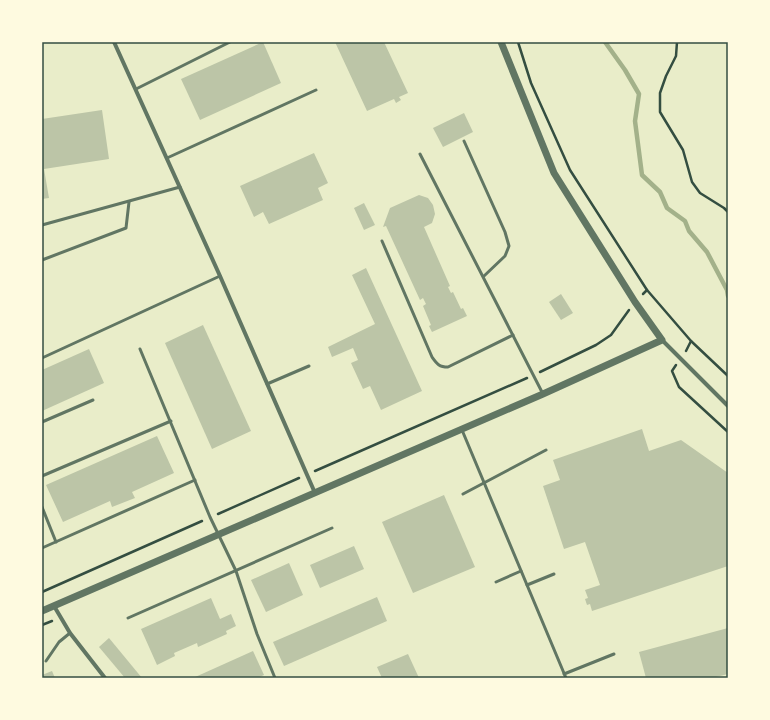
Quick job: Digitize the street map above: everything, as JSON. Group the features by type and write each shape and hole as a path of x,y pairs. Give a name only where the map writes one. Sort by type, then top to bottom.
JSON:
{"street":[{"path":"114,42 220,276 315,493"},
{"path":"501,42 554,173 635,302 662,340 728,406"},
{"path":"42,611 543,394 662,340"},
{"path":"54,606 70,633 105,678"}],"lane":[{"path":"136,89 230,42"},
{"path":"167,158 316,90"},
{"path":"464,141 505,232 508,246 504,256 484,276"},
{"path":"420,154 484,276 543,394"},
{"path":"42,226 180,187"},
{"path":"42,260 126,228 129,202"},
{"path":"382,241 432,357 437,364 442,367 448,366 513,335"},
{"path":"42,358 220,276"},
{"path":"140,349 210,517 236,571 257,634 275,678"},
{"path":"267,384 308,366"},
{"path":"42,422 92,400"},
{"path":"42,476 171,422"},
{"path":"462,428 566,678"},
{"path":"463,494 546,450"},
{"path":"42,548 195,480"},
{"path":"42,507 56,542"},
{"path":"128,618 332,528"},
{"path":"496,582 521,571"},
{"path":"527,585 554,574"},
{"path":"46,661 59,642 70,633"},
{"path":"564,674 614,654"}],"path":[{"path":"518,42 531,83 570,170 647,290 691,341 728,376"},
{"path":"677,42 676,56 666,76 660,93 660,112 683,150 692,182 700,193 728,212"},
{"path":"42,592 306,474 534,375 601,342 611,334 635,302 647,290"},
{"path":"691,341 672,371 679,387 728,432"}],"building":[{"path":"263,42 281,83 200,120 181,79"},
{"path":"335,42 384,42 408,93 399,97 401,100 396,103 394,99 367,111"},
{"path":"102,110 109,159 44,169 49,198 42,199 42,119"},
{"path":"464,113 473,132 443,147 433,128"},
{"path":"314,153 328,183 318,188 323,200 269,224 263,212 254,217 240,186"},
{"path":"419,195 428,198 433,205 435,214 432,223 424,227 450,286 448,287 451,293 453,292 461,309 463,308 467,316 432,332 429,326 431,325 423,306 426,304 423,298 420,300 386,226 383,227 390,208"},
{"path":"364,203 375,225 364,230 354,208"},
{"path":"366,268 422,391 381,410 370,386 363,389 351,363 358,360 353,348 332,357 328,347 375,324 352,275"},
{"path":"561,294 573,313 561,320 549,302"},
{"path":"203,325 251,431 212,449 165,343"},
{"path":"89,349 104,383 42,411 42,370"},
{"path":"642,429 649,451 681,440 728,473 728,566 592,611 590,604 587,605 585,599 588,598 585,590 600,585 585,542 564,549 543,486 560,480 553,460"},
{"path":"157,436 174,473 132,492 135,498 112,507 110,501 63,522 46,485"},
{"path":"444,495 475,567 413,593 382,522"},
{"path":"354,546 364,569 320,588 310,565"},
{"path":"289,563 303,595 266,612 251,580"},
{"path":"377,597 387,621 284,666 273,642"},
{"path":"211,598 220,619 231,614 236,626 226,631 227,634 198,647 197,643 174,653 175,656 157,665 141,629"},
{"path":"728,628 728,674 712,678 646,678 639,652"},
{"path":"109,638 142,678 125,678 99,647"},
{"path":"253,651 264,675 257,678 193,678"},
{"path":"408,654 419,678 382,678 377,667"},
{"path":"52,671 55,678 42,678 42,675"}],"waterway":[{"path":"605,42 625,70 639,94 635,121 642,175 660,192 667,208 685,221 689,231 707,252 727,290 728,296"}]}
